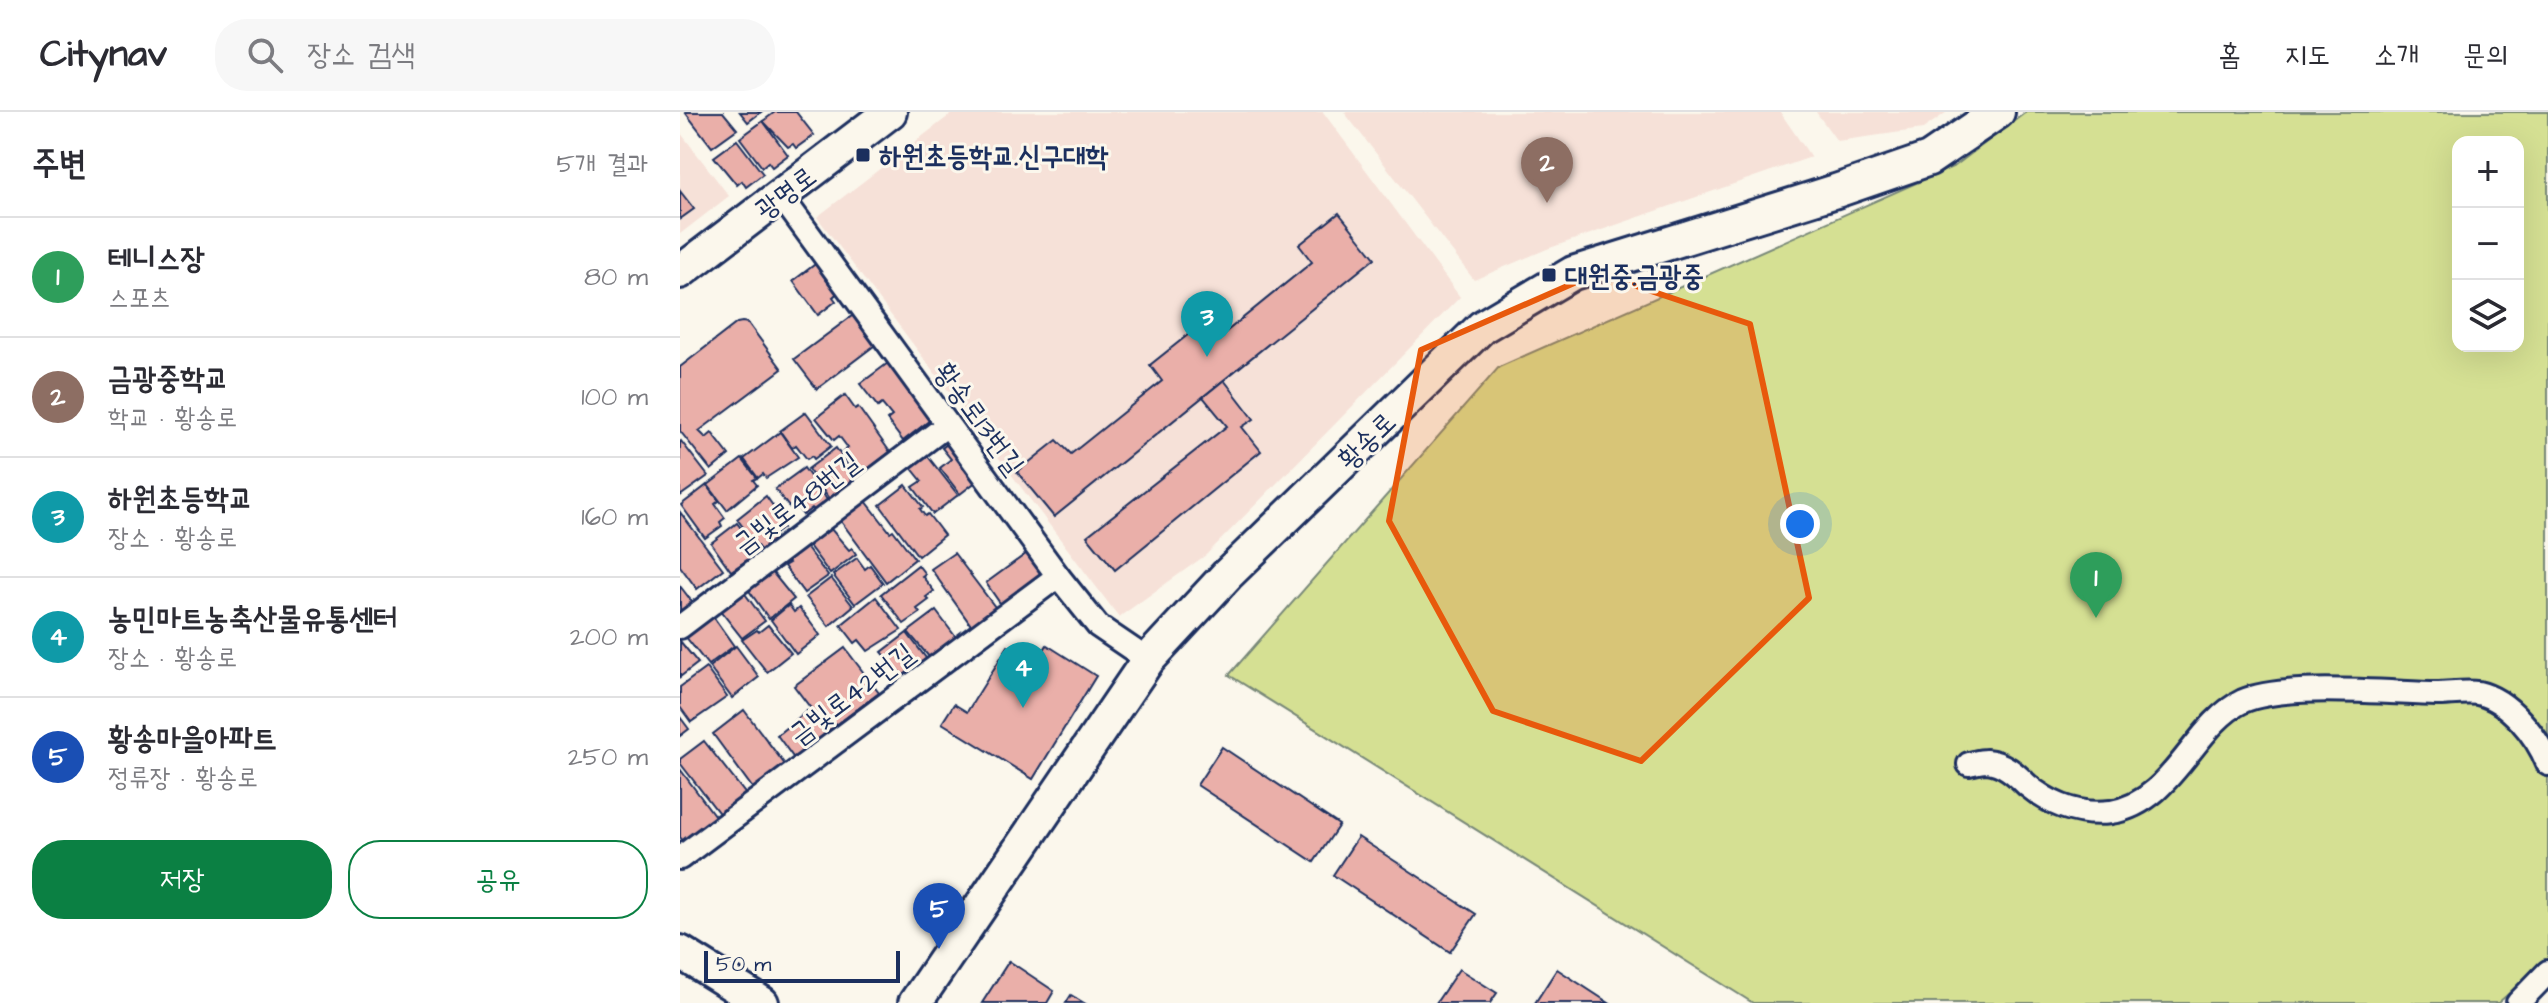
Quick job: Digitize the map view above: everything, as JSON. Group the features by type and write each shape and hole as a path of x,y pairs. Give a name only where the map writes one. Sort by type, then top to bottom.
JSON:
{"street":[{"name":"광명로","path":"680,272 890,112"},
{"name":"황송로","path":"915,1003 1148,660 1227,575 1482,327 1573,273 1929,159 1998,112"},
{"name":"황송로13번길","path":"781,196 1058,576 1098,626 1148,660"},
{"name":"금빛로48번길","path":"680,627 947,425"},
{"name":"금빛로42번길","path":"680,858 1058,576"},
{"path":"1969,764 1987,761 2011,769 2030,787 2072,810 2095,813 2114,811 2148,798 2220,719 2243,701 2280,693 2351,691 2479,693 2514,713 2527,728 2548,764"},
{"path":"680,952 762,1003"},
{"path":"2518,1003 2548,972"}],"highlighted area":[{"path":"1597,273 1750,324 1809,598 1641,761 1493,711 1389,521 1421,350"}],"shaded area":[{"path":"954,112 1323,112 1460,297 1206,555 1119,617 817,217"},
{"path":"1344,112 1780,112 1811,157 1547,249 1474,280"},
{"path":"1816,112 1947,112 1923,129 1837,141"},
{"path":"680,132 729,196 680,234"}],"green space":[{"path":"2026,112 2548,112 2548,959 2498,1003 1753,1003 1229,675 1499,367 1955,166"}],"building":[{"path":"685,112 723,112 737,129 712,147"},
{"path":"740,112 761,112 748,122"},
{"path":"775,112 796,112 814,135 796,148 793,144 788,147 763,121"},
{"path":"763,121 788,155 772,167 768,162 762,167 740,138"},
{"path":"737,140 763,174 746,187 742,181 737,185 714,157"},
{"path":"680,191 694,209 680,219"},
{"path":"1339,213 1375,258 1054,517 1017,472 1057,440 1071,454 1162,381 1150,365 1194,330 1206,348 1312,262 1299,245"},
{"path":"822,259 843,288 833,297 836,301 818,315 793,281"},
{"path":"860,310 883,339 817,389 794,359"},
{"path":"742,322 748,323 782,369 699,431 706,438 712,433 729,455 711,470 680,431 680,367"},
{"path":"888,363 924,406 921,408 930,420 903,441 887,420 892,416 882,404 878,407 860,384"},
{"path":"1224,380 1254,419 1242,427 1261,451 1115,570 1087,536 1227,426 1203,397"},
{"path":"845,395 855,409 858,407 890,452 860,475 843,452 848,448 839,436 834,440 816,418"},
{"path":"806,412 831,446 814,459 812,456 807,459 796,445 792,448 780,431"},
{"path":"780,432 798,457 766,478 763,474 758,478 744,459"},
{"path":"957,436 986,474 960,494 940,468 951,459 942,448"},
{"path":"680,442 708,476 680,496"},
{"path":"836,448 855,476 851,478 854,482 830,500 808,469"},
{"path":"926,454 958,495 933,514 913,487 922,481 910,466"},
{"path":"742,459 757,478 753,480 757,485 727,510 708,485"},
{"path":"804,468 828,501 803,515 794,503 789,507 775,489"},
{"path":"707,485 719,501 715,504 725,518 720,522 722,526 705,538 681,505"},
{"path":"906,485 923,507 920,509 925,516 928,514 944,535 918,556 880,505"},
{"path":"766,496 781,517 777,520 783,528 772,536 775,540 761,551 737,519"},
{"path":"866,501 915,559 886,582 840,520"},
{"path":"680,512 723,569 697,589 680,566"},
{"path":"737,523 759,552 731,571 711,543"},
{"path":"823,525 856,554 830,574 804,539"},
{"path":"801,541 828,576 804,593 784,566 789,563 783,556"},
{"path":"1034,548 1048,568 1041,573 1043,577 1002,606 986,583"},
{"path":"954,553 998,611 973,628 931,569"},
{"path":"857,558 865,569 870,565 883,583 855,604 833,575"},
{"path":"918,565 934,591 926,597 929,600 917,609 920,613 904,624 881,594"},
{"path":"768,567 794,599 769,619 745,585"},
{"path":"831,578 853,606 829,626 806,597"},
{"path":"680,586 693,603 680,613"},
{"path":"740,587 765,621 742,638 716,605"},
{"path":"876,597 901,630 868,651 859,640 855,643 841,625"},
{"path":"789,605 794,612 799,608 820,635 796,654 771,620"},
{"path":"936,611 961,644 930,658 908,632"},
{"path":"710,612 734,646 708,665 682,632"},
{"path":"768,625 791,653 767,672 742,640"},
{"path":"907,633 932,666 904,678 882,652"},
{"path":"680,641 698,663 680,677"},
{"path":"1047,645 1096,676 1033,779 942,723 954,704 967,712 1008,646 1036,663"},
{"path":"736,646 759,677 732,698 709,667"},
{"path":"845,648 879,693 828,731 794,686"},
{"path":"706,668 727,697 691,722 680,707 680,687"},
{"path":"744,710 789,770 757,794 713,734"},
{"path":"807,711 830,739 798,764 777,735"},
{"path":"680,717 689,729 680,736"},
{"path":"704,741 751,801 725,821 680,763 680,759"},
{"path":"1222,747 1339,825 1314,862 1197,785"},
{"path":"680,769 720,823 688,848 680,837"},
{"path":"1358,837 1476,914 1450,952 1333,875"},
{"path":"1009,961 1054,991 1047,1003 982,1003"},
{"path":"1459,969 1497,993 1490,1003 1436,1003"},
{"path":"1557,969 1609,1003 1535,1003"},
{"path":"1071,995 1084,1003 1066,1003"}],"place":[{"name":"하원초등학교.신구대학","path":"863,155"},
{"name":"금광중학교","path":"1547,203"},
{"name":"대원중.금광중","path":"1549,275"},
{"name":"하원초등학교","path":"1207,357"},
{"name":"테니스장","path":"2096,618"},
{"name":"농민마트농축산물유통센터","path":"1023,708"},
{"name":"황송마을아파트","path":"939,949"}]}
